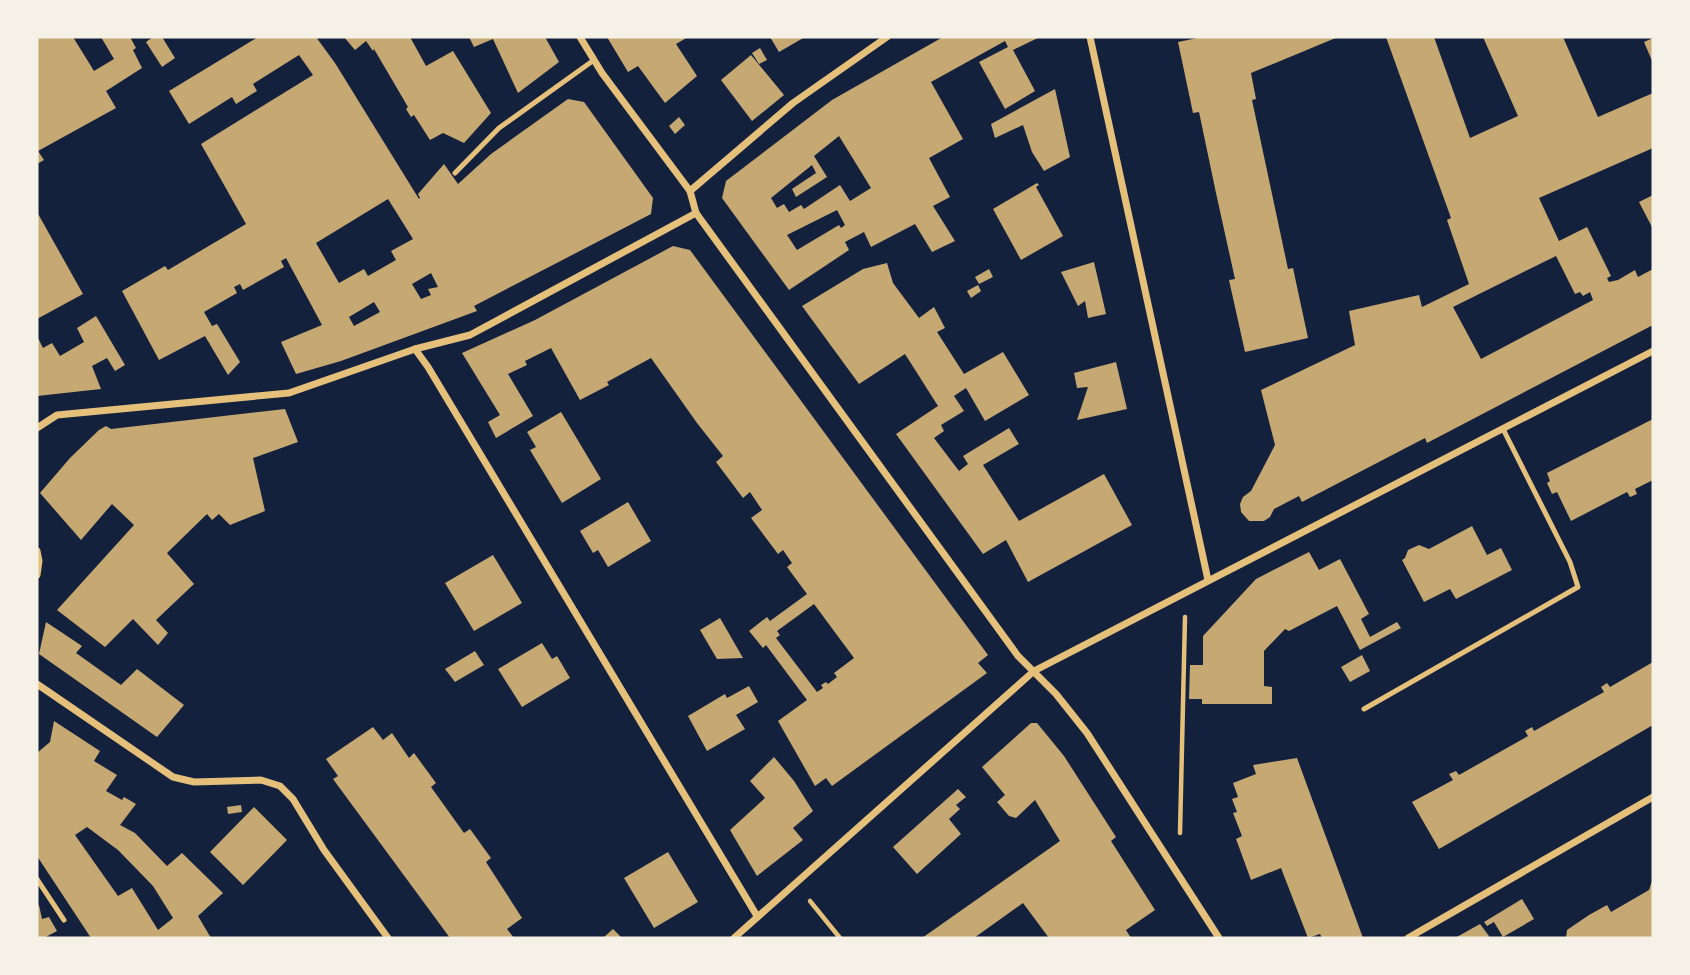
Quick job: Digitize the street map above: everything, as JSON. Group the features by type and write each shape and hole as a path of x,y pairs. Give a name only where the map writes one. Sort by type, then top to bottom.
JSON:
{"street":[{"path":"580,37 690,191 696,213 1018,656 1056,694 1087,733 1219,938"},
{"path":"690,191 793,103 887,37"},
{"path":"1090,37 1208,580"},
{"path":"37,428 57,415 289,393 415,349 470,335 696,213"},
{"path":"415,349 757,916"},
{"path":"734,938 1034,671 1653,351"},
{"path":"37,551 37,575"},
{"path":"37,684 173,777 194,782 261,780 279,786 293,799 324,850 388,938"},
{"path":"1408,938 1653,797"}],"lane":[{"path":"455,173 499,128 594,60"},
{"path":"1364,709 1578,587 1570,562 1503,429"},
{"path":"37,880 64,920"}],"path":[{"path":"1180,837 1185,617"},
{"path":"795,883 839,938"}],"building":[{"path":"37,37 73,37 94,71 114,59 101,37 130,37 142,68 106,91 116,108 38,151 44,160 37,164"},
{"path":"153,37 162,37 175,58 162,67 146,42"},
{"path":"258,37 316,37 419,199 418,194 444,164 458,184 491,154 568,99 584,102 653,198 651,214 474,306 477,311 341,361 296,374 281,342 322,325 286,258 281,261 284,267 243,290 240,284 234,287 237,293 204,312 212,326 217,324 240,362 228,375 205,336 159,360 122,291 165,266 168,270 246,224 201,144 313,75 299,55 253,84 257,91 236,104 232,97 189,124 169,91","holes":["388,199 413,239 391,251 396,260 368,276 364,269 339,283 316,243","431,273 438,287 428,289 431,295 421,299 412,284","374,302 380,312 354,326 349,317"]},
{"path":"344,37 410,37 426,66 453,51 491,113 464,143 443,133 430,140 414,115 411,117 406,109 408,107 374,49 373,51 366,41 355,50"},
{"path":"469,37 545,37 559,62 518,93 493,39 474,47"},
{"path":"607,37 688,37 676,44 697,76 665,103 638,66 628,72"},
{"path":"770,37 805,37 779,52"},
{"path":"943,37 1040,37 1013,50 1035,91 1005,109 979,62 1008,47 1005,41 931,82 963,139 929,158 950,197 933,206 955,241 932,252 915,224 871,247 864,232 845,242 849,250 789,290 722,198 726,181 832,100","holes":["839,136 871,188 850,201 840,185 804,209 801,205 789,212 784,204 777,208 771,198 812,165 816,173 792,189 796,197 827,177 814,156","837,210 845,225 841,228 839,225 797,250 787,235"]},
{"path":"1202,37 1338,37 1251,73 1256,99 1252,100 1288,269 1293,268 1308,338 1245,352 1229,280 1235,279 1199,112 1193,113 1178,42"},
{"path":"1386,37 1434,37 1470,138 1518,116 1483,37 1563,37 1598,117 1653,93 1653,148 1539,198 1559,241 1587,227 1611,276 1607,278 1609,282 1635,270 1638,277 1653,269 1653,325 1427,443 1425,438 1302,502 1299,496 1274,509 1264,521 1249,521 1241,512 1240,504 1243,497 1251,491 1275,445 1261,390 1355,345 1349,311 1419,295 1422,307 1469,284 1447,220 1451,218","holes":["1556,256 1575,294 1580,292 1583,296 1590,292 1593,300 1481,359 1453,307"]},
{"path":"1653,38 1653,63 1644,42"},
{"path":"760,48 767,60 759,64 752,53"},
{"path":"751,55 784,95 752,121 721,80"},
{"path":"1055,89 1070,157 1044,171 1032,152 1023,125 995,138 991,124"},
{"path":"679,117 685,125 675,134 669,126"},
{"path":"1037,183 1039,185 1036,187 1063,236 1021,260 993,209"},
{"path":"1653,195 1653,229 1639,202"},
{"path":"37,212 83,294 37,319"},
{"path":"673,246 690,250 988,655 978,663 987,673 832,786 826,778 815,786 778,721 807,700 766,645 763,648 749,631 767,617 770,621 807,594 787,567 792,563 783,550 778,554 751,518 762,510 750,492 743,498 716,462 723,456 651,358 580,400 551,348 525,361 527,365 508,374 533,416 496,438 488,422 500,415 462,353 535,320","holes":["814,604 854,658 834,673 837,677 828,684 826,682 821,685 823,688 817,692 776,638 780,635 777,631"]},
{"path":"1094,262 1106,314 1088,318 1085,301 1078,306 1061,272"},
{"path":"887,263 893,283 919,318 934,307 945,328 937,332 964,374 1003,352 1029,395 985,421 966,388 954,396 964,411 941,425 944,431 934,438 959,471 968,464 963,456 1009,428 1019,444 983,465 1019,521 1104,474 1132,525 1028,582 1006,540 983,554 896,434 938,406 905,354 859,384 802,306 863,269"},
{"path":"989,269 993,277 979,284 975,277"},
{"path":"978,285 981,291 971,298 967,291"},
{"path":"96,316 125,365 115,371 107,358 92,366 101,389 37,396 37,336 43,348 52,343 60,356 84,342 77,328"},
{"path":"1116,362 1127,409 1077,420 1088,387 1077,388 1074,373"},
{"path":"285,409 298,442 253,458 265,511 230,525 219,514 212,520 207,514 167,553 194,584 156,620 168,633 158,645 133,619 105,647 57,610 134,525 112,504 81,540 40,493 99,430 106,426 111,429"},
{"path":"561,412 601,479 562,503 530,450 536,447 527,432"},
{"path":"1653,419 1653,480 1635,489 1637,494 1630,497 1627,492 1571,521 1557,492 1552,494 1547,483 1550,481 1547,473"},
{"path":"628,502 651,541 608,567 598,550 593,553 580,531"},
{"path":"1472,526 1487,555 1501,548 1512,570 1456,599 1450,589 1424,602 1402,560 1408,550 1419,545 1429,549"},
{"path":"1309,552 1319,570 1340,559 1369,614 1361,619 1370,637 1397,622 1401,628 1360,650 1337,606 1289,631 1285,629 1264,651 1264,686 1272,687 1272,704 1202,704 1202,699 1189,699 1190,665 1203,665 1203,636 1256,579"},
{"path":"493,555 522,603 474,631 445,583"},
{"path":"720,618 743,658 717,659 700,630"},
{"path":"46,622 82,646 76,653 121,685 137,669 184,705 157,737 39,654"},
{"path":"542,643 552,659 557,656 570,678 522,707 498,669"},
{"path":"475,651 484,665 455,682 445,669"},
{"path":"1362,655 1370,671 1350,682 1341,667"},
{"path":"1653,662 1653,725 1439,849 1412,802 1453,780 1449,774 1456,771 1459,775 1528,736 1525,731 1532,727 1534,731 1604,692 1601,687 1607,683 1610,687"},
{"path":"749,686 758,702 736,715 745,729 707,751 688,716 725,694 727,698"},
{"path":"54,721 100,751 94,761 117,775 106,791 136,804 120,825 135,833 167,866 182,853 223,893 198,916 211,938 91,938 37,856 37,753 50,742","holes":["87,827 118,850 153,886 173,918 158,930 132,888 118,896 75,835"]},
{"path":"1031,723 1037,723 1064,756 1116,837 1111,841 1155,910 1126,930 1131,938 1049,938 1023,903 974,938 922,938 1060,841 1035,800 1016,818 1009,816 997,802 1005,795 982,767"},
{"path":"373,727 383,740 392,733 409,758 414,753 436,783 431,787 464,833 470,829 491,858 486,862 522,918 507,929 514,938 450,938 333,779 338,776 326,759"},
{"path":"774,757 794,781 813,811 793,828 803,840 757,876 730,830 765,798 750,781"},
{"path":"1297,758 1363,938 1322,938 1320,934 1308,938 1281,868 1251,880 1236,839 1242,836 1233,813 1237,812 1232,799 1238,797 1233,783 1256,774 1253,765"},
{"path":"958,789 966,797 956,805 960,809 949,819 961,834 917,874 893,847"},
{"path":"241,805 242,812 228,814 227,807"},
{"path":"254,807 287,840 243,885 210,852"},
{"path":"668,852 698,902 654,928 624,878"},
{"path":"1653,878 1653,938 1566,938 1567,930 1589,915 1607,905 1611,912 1649,890"},
{"path":"1522,899 1534,919 1503,937 1494,922 1487,926 1484,922"},
{"path":"39,905 42,919 49,917 57,931 44,938 37,938"},
{"path":"1480,924 1488,938 1455,938"},
{"path":"613,929 622,938 603,938"}]}
